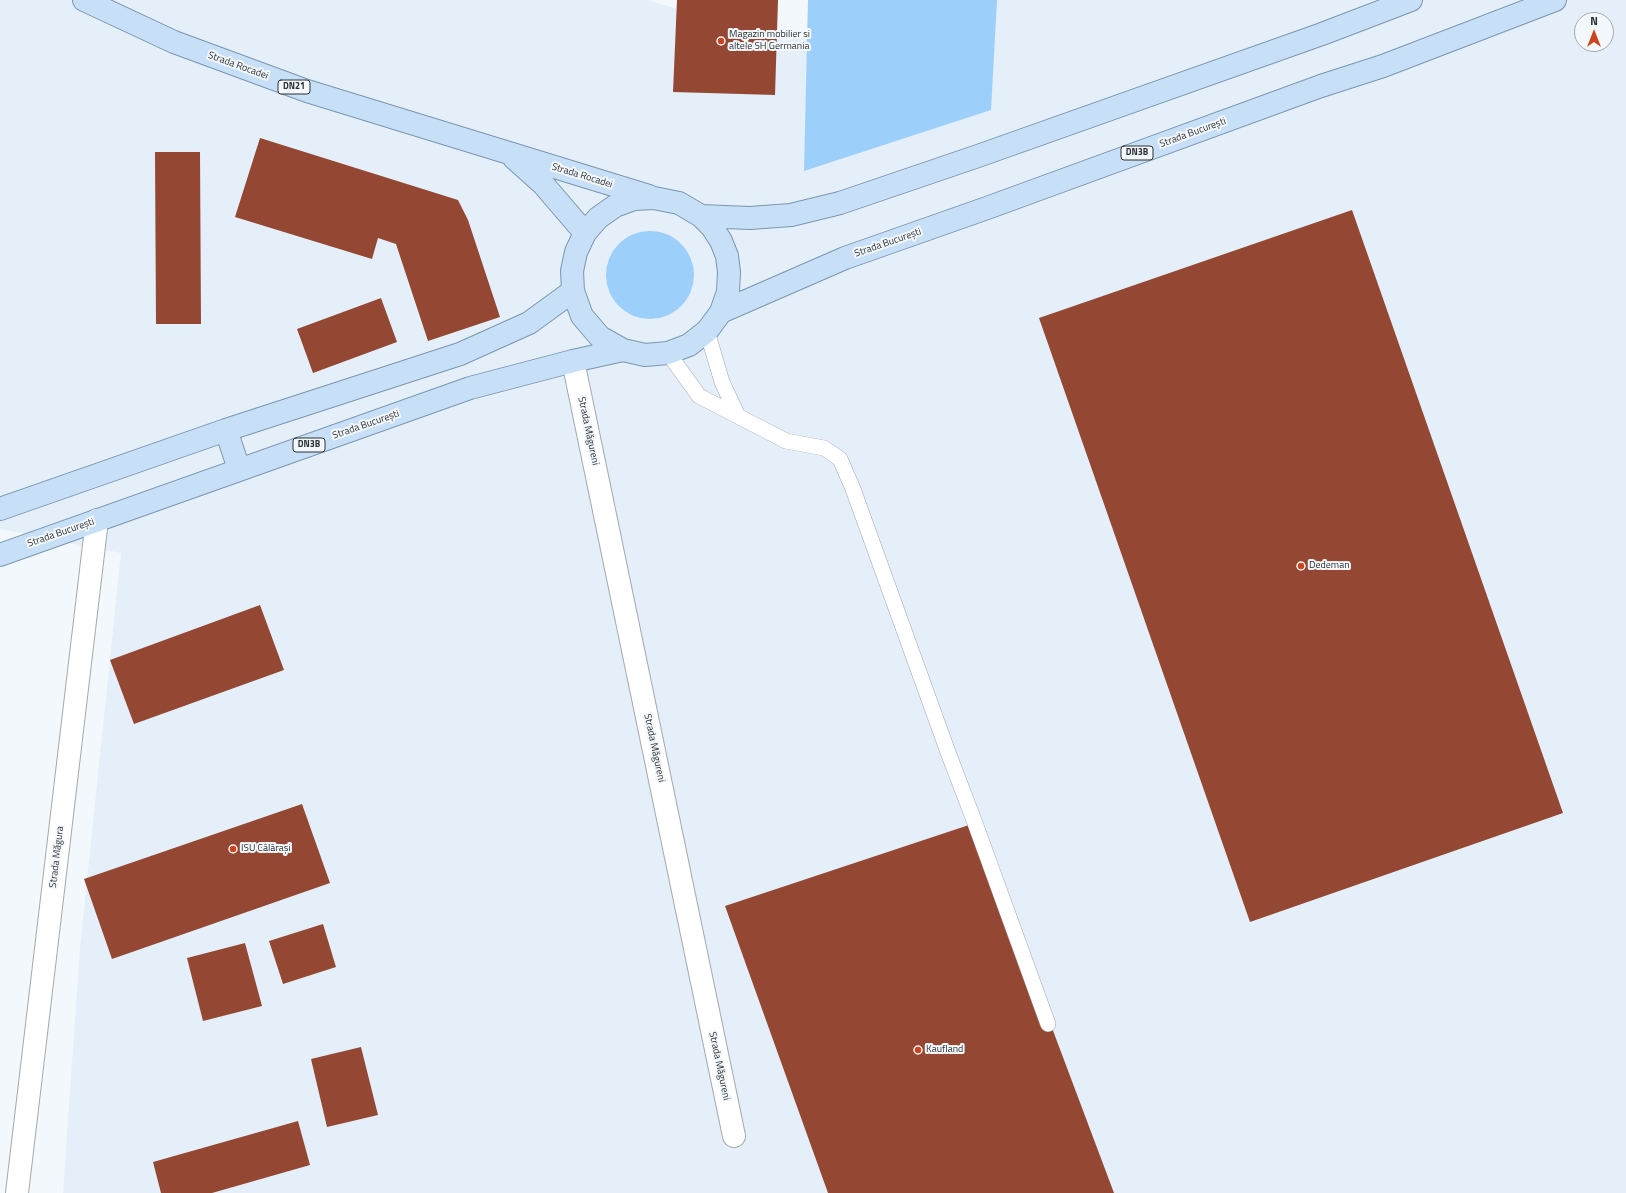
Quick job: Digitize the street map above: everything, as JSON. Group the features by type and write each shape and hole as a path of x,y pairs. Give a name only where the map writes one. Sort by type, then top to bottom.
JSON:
{"main road":[{"name":"Strada Rocadei","path":"84,0 174,42 307,91 654,198"},
{"path":"701,216 750,218 791,215 840,203 1292,45 1411,0"},
{"name":"Strada București","path":"721,312 846,258 1321,86 1383,66 1555,0"},
{"name":"Strada Rocadei","path":"511,154 543,184 584,233"},
{"path":"654,198 679,203 701,216 712,227 721,241 727,256 729,272 728,292 721,312 708,331 689,345 668,353 645,355 623,350 600,337 582,316 573,292 572,271 576,252 584,233 598,218 615,206 634,199 654,198"},
{"path":"0,509 226,430 460,354 529,323 573,292"},
{"name":"Strada București","path":"0,554 470,388 573,361 623,350"},
{"path":"226,430 239,469"}],"street":[{"name":"Strada Măgureni","path":"573,361 734,1136"},
{"name":"Strada Măgura","path":"17,1193 97,520"}],"lane":[{"path":"708,331 722,382 738,416"},
{"path":"668,353 699,396 786,441 824,448 840,459 856,496 1048,1024"}],"shaded area":[{"path":"0,0 647,0 785,41 971,0 1626,0 1626,1193 63,1193 80,948 121,553 0,529"},
{"path":"808,0 997,0 991,110 804,171"},
{"path":"650,231 667,234 675,238 687,250 691,258 694,275 691,292 687,300 675,312 667,316 650,319 633,316 625,312 613,300 609,292 606,275 609,258 613,250 625,238 633,234"}],"building":[{"path":"677,0 778,0 775,95 673,92"},
{"path":"260,138 458,200 468,220 500,317 428,341 396,244 378,238 372,259 235,217"},
{"path":"155,152 200,152 201,324 156,324"},
{"name":"Dedeman","path":"1352,210 1563,813 1250,922 1039,318"},
{"path":"381,298 397,342 313,373 297,329"},
{"path":"260,605 284,670 134,724 110,660"},
{"path":"302,804 330,883 112,959 84,879"},
{"name":"Kaufland","path":"975,823 1114,1193 828,1193 725,906"},
{"path":"323,924 336,967 283,984 269,941"},
{"path":"245,943 262,1006 203,1021 187,958"},
{"path":"361,1047 378,1115 327,1127 311,1059"},
{"path":"298,1121 310,1165 212,1193 161,1193 153,1162"}],"place":[{"name":"Magazin mobilier si altele SH Germania","path":"721,41"},
{"name":"Dedeman","path":"1301,566"},
{"name":"ISU Călărași","path":"233,849"},
{"name":"Kaufland","path":"918,1050"}]}
